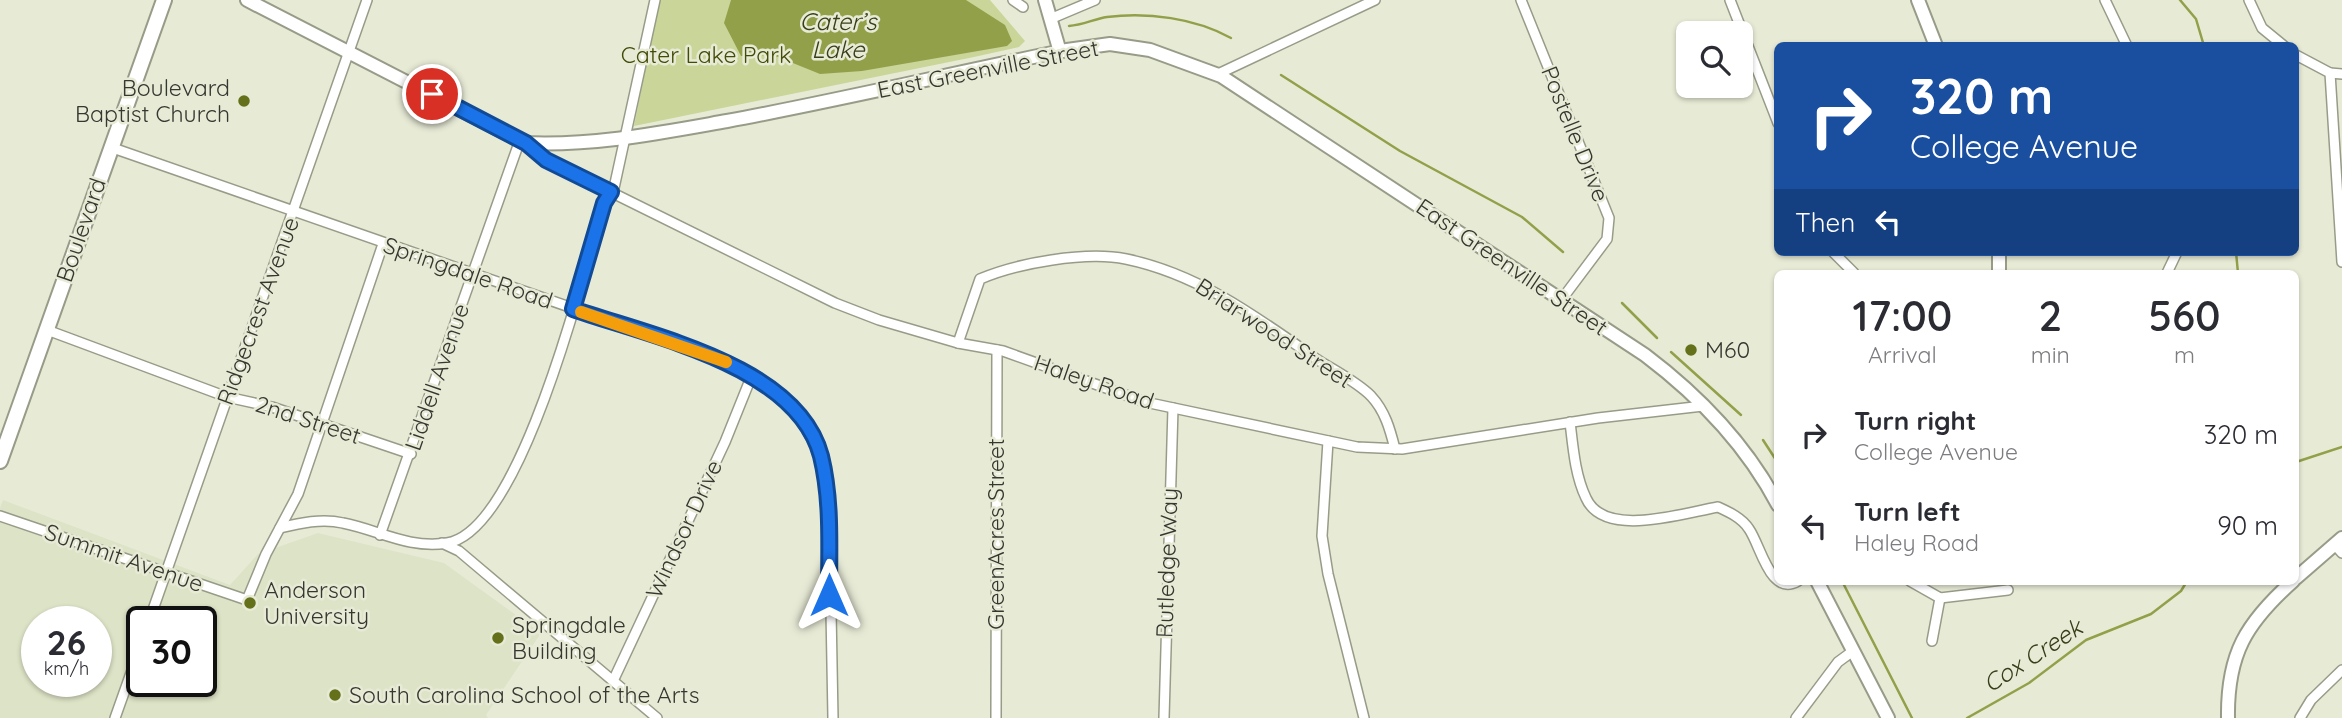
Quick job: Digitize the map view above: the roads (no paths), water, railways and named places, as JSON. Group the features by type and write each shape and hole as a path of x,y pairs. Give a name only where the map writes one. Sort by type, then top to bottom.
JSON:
{"main road":[{"name":"Boulevard","path":"0,461 164,0"},
{"name":"East Greenville Street","path":"247,0 523,141 573,145 624,140 776,112 1060,51 1110,44 1150,50 1218,75 1562,299 1679,381 1754,464 1774,498"},
{"path":"1045,0 1060,51"},
{"path":"1918,0 1934,42"},
{"path":"2299,577 2339,545"},
{"path":"1819,585 1888,718"},
{"path":"2228,718 2229,684 2239,647 2265,606 2289,585"}],"street":[{"name":"Ridgecrest Avenue","path":"154,606 367,0"},
{"path":"280,528 306,522 342,523 399,542 442,543 470,533 492,507 531,437 604,203 611,192 655,0"},
{"path":"1013,0 1023,7"},
{"path":"1051,19 1095,0"},
{"path":"1218,75 1375,0"},
{"name":"Postelle Drive","path":"1521,0 1609,218 1607,239 1562,299"},
{"path":"1730,0 1774,112"},
{"path":"2105,0 2125,42"},
{"path":"2249,0 2262,28 2279,42"},
{"path":"2299,57 2330,73 2342,74"},
{"path":"2330,73 2342,262"},
{"name":"Haley Road","path":"523,141 546,160 835,303 958,343 996,350 1145,402 1357,447 1395,449 1570,422 1703,406"},
{"name":"Liddell Avenue","path":"380,535 411,454 472,275 523,141"},
{"name":"Springdale Road","path":"110,147 736,365 752,375 798,414 820,454 829,503 833,718"},
{"path":"280,528 298,494 323,426 383,244"},
{"name":"Briarwood Street","path":"958,343 980,279 1000,270 1096,256 1125,258 1177,272 1232,301 1369,394 1390,427 1395,449"},
{"path":"1837,256 1851,270"},
{"name":"2nd Street","path":"47,330 227,397 272,407 411,454"},
{"name":"GreenAcres Street","path":"996,350 996,718"},
{"name":"Windsor Drive","path":"613,681 725,442 752,375"},
{"name":"Rutledge Way","path":"1164,718 1173,408"},
{"path":"1570,422 1586,499 1606,519 1623,522 1718,507 1748,527 1774,578"},
{"path":"1328,441 1322,536 1328,574 1364,718"},
{"name":"Summit Avenue","path":"0,516 247,600 280,528"},
{"path":"442,543 459,551 657,718"},
{"path":"1917,585 1940,598 2008,590"},
{"path":"1932,641 1940,598"},
{"path":"1796,718 1838,662 1853,651"},
{"path":"2300,718 2311,700 2342,670"},
{"path":"115,718 126,687"}],"water":[{"name":"Cater’s Lake","path":"731,0 966,0 1005,25 1012,41 1007,46 862,71 820,74 773,55 741,56 724,23"}],"waterway":[{"path":"2180,0 2196,19 2203,42"},
{"path":"1069,26 1107,17 1155,16 1187,21 1231,38"},
{"path":"1281,75 1400,151 1522,217 1563,252"},
{"path":"2236,256 2238,270"},
{"path":"1622,303 1657,338"},
{"path":"1671,352 1741,415"},
{"path":"1763,440 1774,457"},
{"name":"Cox Creek","path":"2299,461 2342,447"},
{"path":"1844,585 1912,718"},
{"name":"Cox Creek","path":"1967,718 2029,683 2086,640 2151,614 2181,591 2185,585"}],"place":[{"name":"Boulevard Baptist Church","path":"244,101"},
{"name":"M60","path":"1691,350"},
{"name":"Anderson University","path":"250,603"},
{"name":"Springdale Building","path":"498,638"},
{"name":"South Carolina School of the Arts","path":"335,695"}],"park label":[{"name":"Cater Lake Park","path":"706,55"}]}
